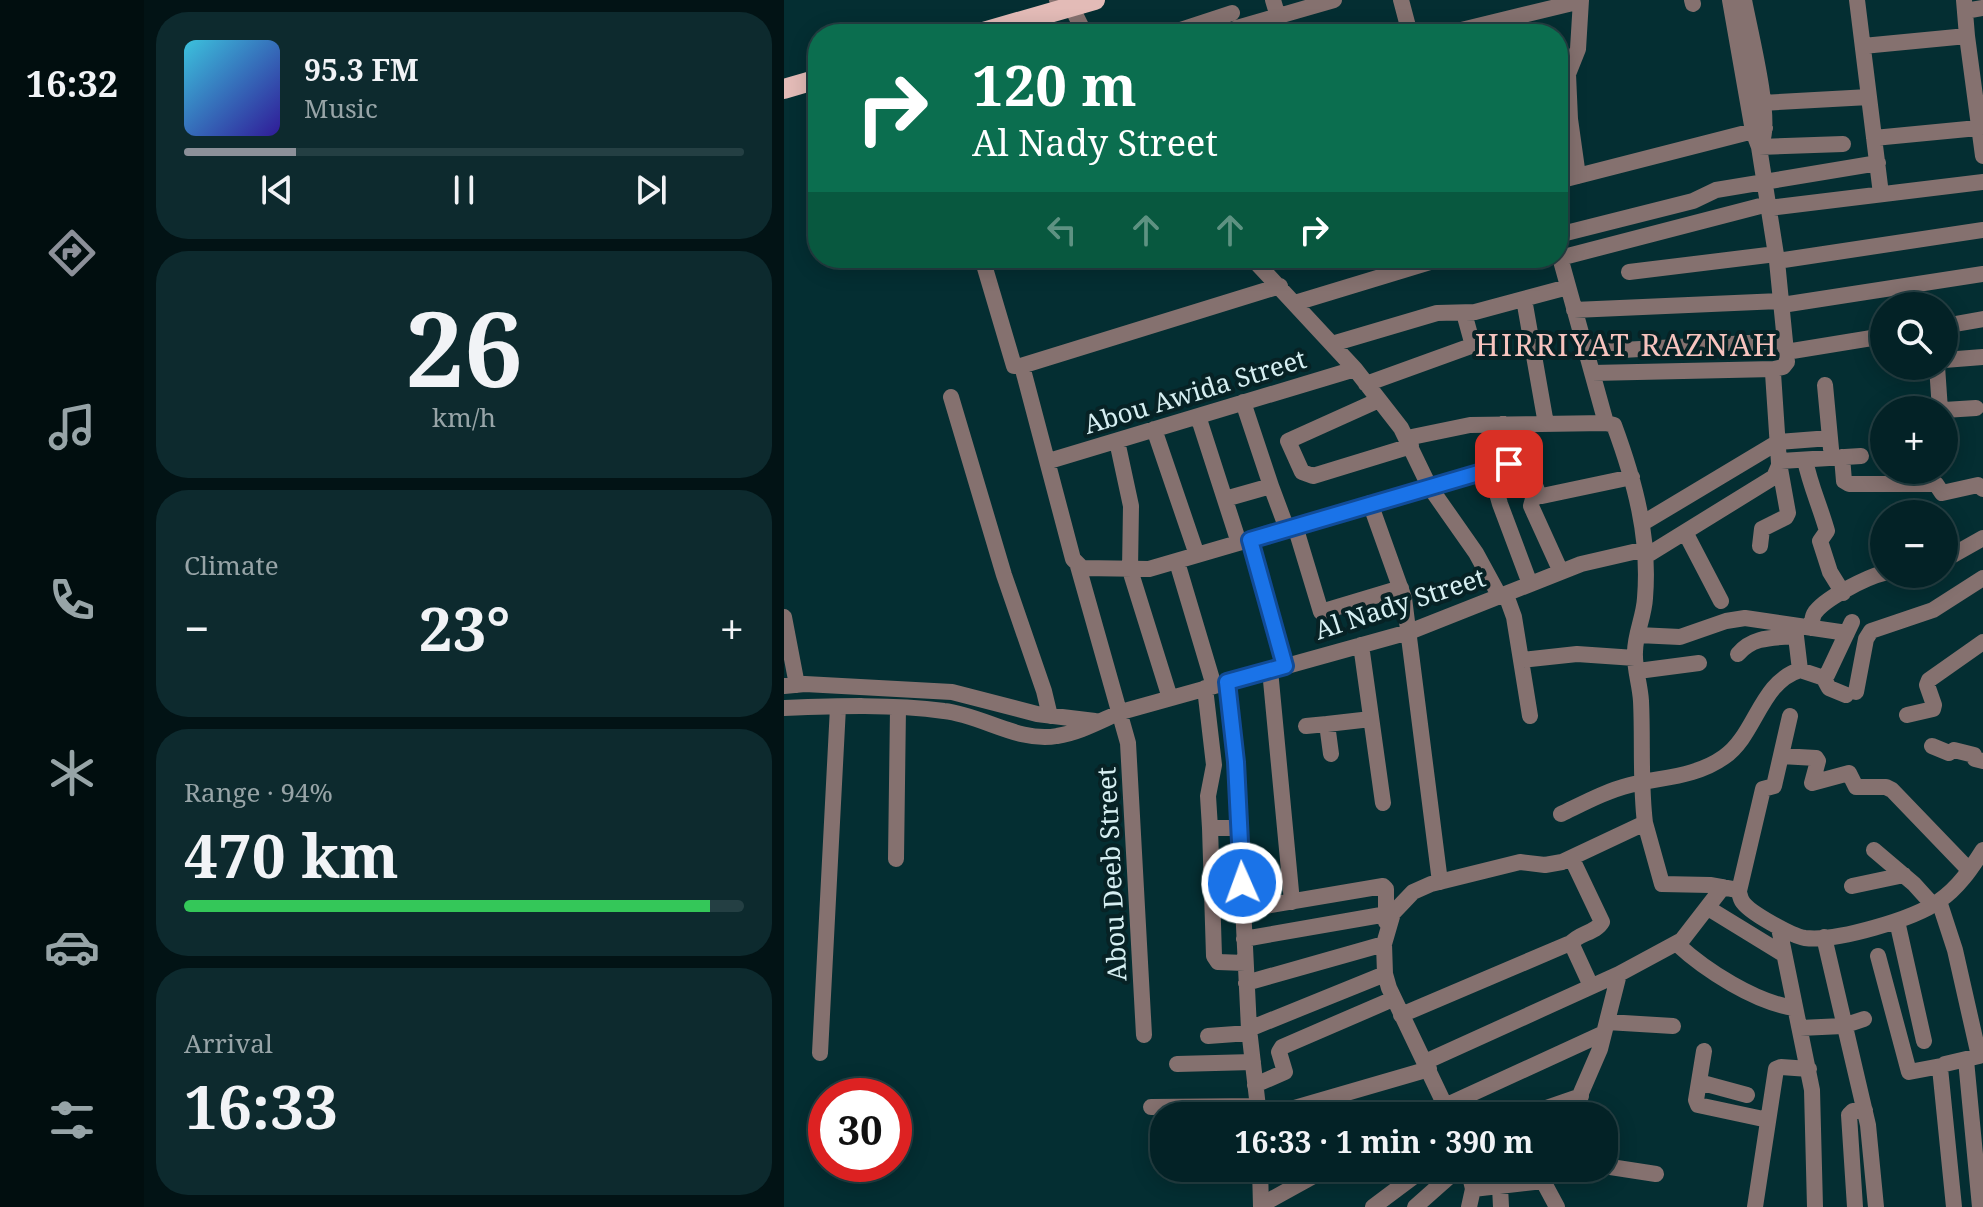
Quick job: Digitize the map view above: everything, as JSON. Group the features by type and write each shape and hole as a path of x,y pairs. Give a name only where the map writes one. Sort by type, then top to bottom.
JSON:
{"main road":[{"path":"1005,24 1062,4 1095,0"},
{"path":"784,89 808,82"}],"street":[{"path":"1212,24 1276,8 1334,0"},
{"path":"1401,0 1403,24"},
{"path":"1485,24 1581,0 1578,49 1568,66"},
{"path":"1857,0 1881,194"},
{"path":"1592,373 1774,369 1785,366 1777,258 1738,3"},
{"path":"1062,4 1074,12 1080,24"},
{"path":"1874,138 1981,143 1976,54 1967,36 1964,5 1983,8"},
{"path":"1863,46 1967,36"},
{"path":"1746,51 1762,103 1759,135"},
{"path":"1762,103 1869,97"},
{"path":"1568,178 1759,135 1843,144"},
{"path":"1568,136 1578,176"},
{"path":"1568,232 1693,201 1716,190 1878,163"},
{"path":"1568,252 1769,206 1983,182"},
{"path":"1629,272 1777,258 1983,230"},
{"name":"Abou Deeb Street","path":"985,268 1014,366 1021,366 1073,559 1078,566 1128,743 1144,1035"},
{"path":"1263,268 1379,400 1409,442 1429,486 1503,596 1514,617 1530,716"},
{"path":"1295,303 1410,268"},
{"path":"1563,268 1606,423"},
{"path":"1574,310 1781,303 1983,274"},
{"path":"1021,366 1280,286"},
{"path":"1332,344 1437,313 1464,313 1568,287"},
{"path":"1524,299 1546,424"},
{"path":"1366,384 1471,346 1464,313"},
{"path":"1958,323 1983,319"},
{"path":"1586,352 1785,346 1870,337"},
{"path":"1958,359 1983,357"},
{"name":"Abou Awida Street","path":"1049,461 1355,369"},
{"path":"1760,546 1762,529 1788,513 1779,463 1774,369"},
{"path":"1825,385 1830,438 1844,481 1849,484 1936,484 1942,493 1982,488"},
{"path":"951,397 1050,716"},
{"path":"1379,400 1288,441 1302,472 1313,476 1454,427 1614,425 1632,477 1643,523 1645,602 1636,665 1641,707 1640,782 1645,823 1662,884 1731,889 1742,902 1779,928 1796,936 1824,937 1897,921 1936,903 1969,870 1983,850"},
{"path":"1243,402 1271,486 1291,527 1321,612 1401,588"},
{"path":"1958,409 1976,408"},
{"path":"1198,416 1225,499 1244,541 1277,668 1292,902"},
{"path":"1503,424 1518,478 1534,479 1540,495"},
{"path":"1154,429 1197,555"},
{"path":"1643,523 1778,442 1830,438"},
{"path":"1117,441 1131,506 1130,570 1170,698"},
{"path":"1779,463 1861,456"},
{"path":"1805,460 1811,490 1818,499 1827,531 1820,541 1830,572 1843,593"},
{"path":"1646,553 1774,477 1779,463"},
{"path":"1078,566 1087,569 1149,569 1429,486 1513,465"},
{"path":"1490,469 1507,526 1530,584"},
{"path":"1561,572 1531,506 1533,499 1632,477"},
{"path":"1225,499 1271,486"},
{"path":"1370,503 1401,588 1440,882"},
{"path":"1685,532 1721,601"},
{"path":"1958,552 1983,538"},
{"name":"Al Nady Street","path":"784,708 898,708 960,713 1023,734 1054,737 1073,733 1121,712 1409,632 1601,558 1646,553"},
{"path":"1177,562 1215,685 1240,828 1249,1031 1259,1102"},
{"path":"1800,670 1800,630 1817,611 1870,577"},
{"path":"1561,814 1613,790 1683,774 1725,757 1742,740 1778,683 1800,670 1823,677 1834,691 1851,693 1871,631 1933,610 1983,578"},
{"path":"784,617 790,686 836,685 952,692 1050,716 1098,722"},
{"path":"1638,635 1680,637 1735,618 1755,618 1800,630"},
{"path":"1738,654 1746,645 1757,640 1800,630 1850,628 1827,675 1823,677"},
{"path":"1907,715 1933,709 1927,685 1929,680 1983,642"},
{"path":"1361,645 1383,803"},
{"path":"1521,660 1577,654 1636,665 1699,663"},
{"path":"820,1053 836,685"},
{"path":"1215,685 1214,765 1208,796 1215,960 1224,964 1245,963"},
{"path":"896,859 898,708"},
{"path":"1300,1102 1427,1066 1677,944 1708,908 1731,889 1763,789 1774,786 1790,716"},
{"path":"1306,726 1371,719"},
{"path":"1327,724 1331,754"},
{"path":"1932,746 1948,753 1954,750 1974,755 1975,759 1983,761"},
{"path":"1781,756 1816,758 1818,761 1811,783 1849,773 1858,787 1889,788 1969,870"},
{"path":"1246,983 1386,930 1393,913 1405,898 1422,888 1520,862 1545,865 1572,859 1645,823"},
{"path":"1210,828 1240,828"},
{"path":"1874,850 1936,903 1955,950 1979,1056 1906,1073 1878,956"},
{"path":"1401,1015 1570,944 1576,937 1599,927 1602,922 1572,859"},
{"path":"1852,886 1904,875"},
{"path":"1242,910 1383,886 1386,889 1385,974 1393,999 1443,1102"},
{"path":"1708,908 1783,954"},
{"path":"1897,921 1924,1041"},
{"path":"1779,928 1809,1069 1814,1111 1815,1207"},
{"path":"1244,939 1386,930"},
{"path":"1824,937 1865,1110 1876,1207"},
{"path":"1570,944 1591,986"},
{"path":"1677,944 1703,966 1762,999 1795,1008"},
{"path":"1208,1036 1249,1031 1385,974"},
{"path":"1578,1102 1606,1028 1619,974"},
{"path":"1255,1085 1285,1072 1280,1053 1282,1047 1393,999"},
{"path":"1800,1028 1843,1026 1864,1019"},
{"path":"1463,1102 1606,1028 1673,1026"},
{"path":"1704,1051 1696,1100 1700,1107 1768,1120"},
{"path":"1966,1060 1973,1088 1980,1207"},
{"path":"1177,1064 1253,1062"},
{"path":"1941,1066 1954,1207"},
{"path":"1755,1207 1776,1069 1809,1069"},
{"path":"1699,1082 1747,1095"},
{"path":"1941,1083 1973,1088"},
{"path":"1564,1102 1581,1096"},
{"path":"1855,1207 1849,1115 1853,1111 1865,1110"},
{"path":"1618,1168 1656,1174"},
{"path":"1260,1182 1261,1206 1303,1182"},
{"path":"1373,1207 1406,1182"},
{"path":"1415,1207 1443,1182"},
{"path":"1469,1207 1471,1182"},
{"path":"1473,1189 1515,1182"},
{"path":"1547,1182 1557,1207"},
{"path":"1500,1186 1501,1207"}],"district":[{"name":"HIRRIYAT RAZNAH","path":"1627,346"}],"route":[{"path":"1242,883 1236,762 1227,682 1285,666 1250,540 1509,464"}]}
